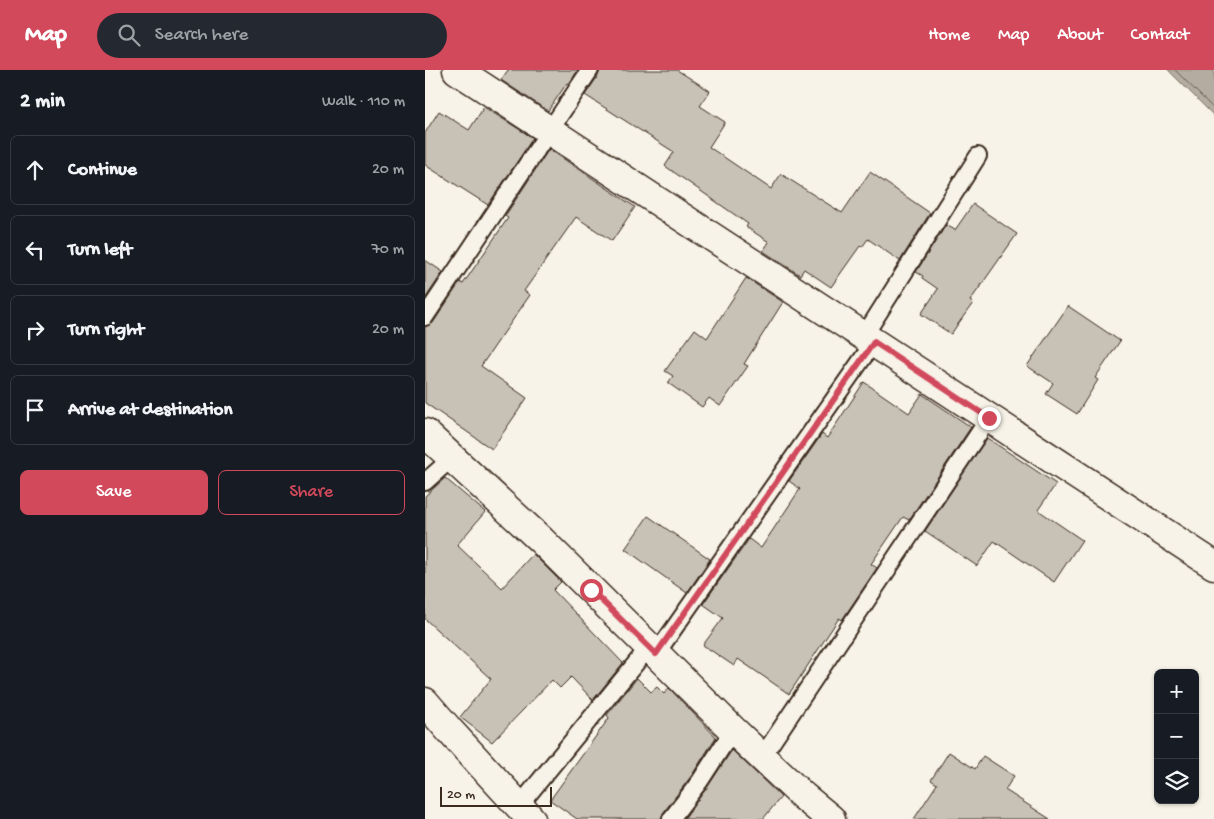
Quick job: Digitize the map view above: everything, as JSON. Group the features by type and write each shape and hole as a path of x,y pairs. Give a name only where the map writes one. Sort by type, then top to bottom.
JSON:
{"street":[{"path":"457,70 1214,565"},
{"path":"425,433 541,540 733,730 803,796 831,819"},
{"path":"425,702 450,732 525,813"}],"lane":[{"path":"425,317 590,70"},
{"path":"525,813 653,650 869,339 978,156"},
{"path":"762,757 989,418"},
{"path":"425,482 452,458"},
{"path":"671,819 700,780 733,730"}],"water":[{"path":"1168,70 1214,70 1214,116"}],"building":[{"path":"508,70 578,70 548,111 501,80"},
{"path":"600,70 677,70 710,91 700,106 725,122 709,147 771,189 781,174 842,213 870,172 930,213 900,261 868,239 862,247 860,246 831,287 804,269 800,275 763,251 769,242 746,227 748,224 665,166 674,152 585,95"},
{"path":"484,107 533,138 488,205 425,165 425,133 439,111 469,130"},
{"path":"549,149 635,207 612,241 576,217 524,291 530,295 481,366 527,398 492,449 425,403 425,327 433,323 460,282 463,284 508,218 505,216"},
{"path":"973,204 1017,234 970,301 973,303 951,334 921,314 938,289 916,272 946,225 955,230"},
{"path":"425,260 443,272 425,299"},
{"path":"746,278 783,302 744,364 748,366 720,406 709,398 702,407 668,383 673,376 665,371 695,329 707,338"},
{"path":"1068,306 1120,341 1095,378 1098,380 1077,414 1046,394 1053,383 1027,366"},
{"path":"864,382 909,413 922,394 971,427 909,520 903,517 871,564 877,568 842,620 839,618 789,694 738,659 734,666 703,645 723,618 703,604 749,539 761,548 800,489 789,481 822,434 827,438"},
{"path":"987,438 1056,484 1038,510 1082,540 1054,582 994,541 977,566 925,531"},
{"path":"445,478 485,512 457,545 502,588 533,554 561,582 553,590 623,663 593,700 571,677 560,688 552,680 492,742 460,717 491,679 425,619 425,496"},
{"path":"648,516 710,559 687,593 625,549"},
{"path":"637,678 651,692 657,687 664,694 669,688 716,737 692,775 663,813 661,819 577,819 550,800 609,718 607,715"},
{"path":"732,750 781,797 763,819 684,819 708,786"},
{"path":"949,752 975,769 983,756 1014,776 1005,790 1050,819 914,819 937,784 931,780"}],"route":[{"path":"591,590 656,654 874,342 989,418"}]}
